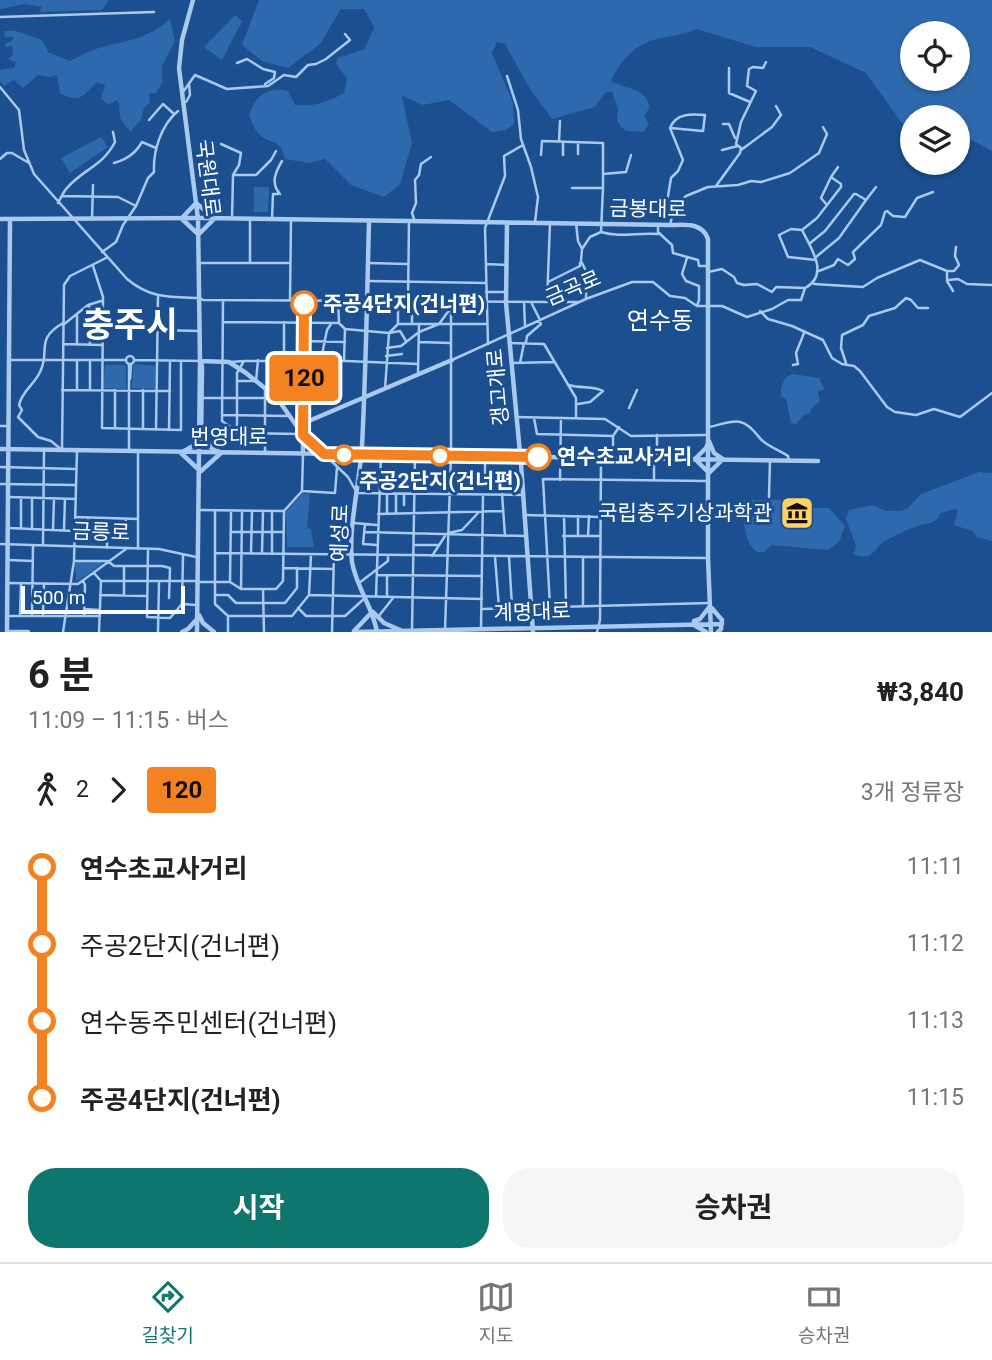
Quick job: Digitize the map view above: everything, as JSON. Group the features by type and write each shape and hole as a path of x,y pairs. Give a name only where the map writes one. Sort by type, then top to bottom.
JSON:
{"street":[{"name":"국원대로","path":"193,0 180,54 181,95 199,234 198,632"},
{"path":"0,17 154,12"},
{"path":"181,95 195,75 227,89 262,86 274,83 284,75 296,77 310,63 316,64 326,59 350,40 345,34"},
{"path":"237,63 247,59 259,67 275,72 274,78 262,86"},
{"path":"736,141 750,102 755,98 756,91 747,86 749,69 763,68 766,62"},
{"path":"729,68 729,93 750,102"},
{"path":"507,76 538,197 535,223"},
{"path":"186,102 190,95 189,83"},
{"path":"0,87 19,110 24,150 40,182 133,284 159,297 451,303 579,302"},
{"path":"102,251 116,242 136,206 153,172 156,148 176,113 163,104 149,120"},
{"path":"722,150 739,148 777,122 781,115 776,106"},
{"path":"670,128 703,131 705,115 681,116 670,128 683,160 681,167 671,178 667,202 674,208"},
{"path":"560,121 563,155"},
{"path":"716,186 739,156 739,148 729,124 723,124"},
{"path":"670,225 674,208 686,195 716,186 761,182 790,173 819,153 827,134 823,127"},
{"path":"58,203 66,189 104,159 115,142 113,132"},
{"path":"541,155 542,141 602,142 601,232"},
{"path":"114,163 128,159 142,142 156,148"},
{"path":"578,142 578,154"},
{"path":"220,144 241,153 239,165 233,175 232,219"},
{"path":"488,344 486,222 505,176 504,156 523,145"},
{"path":"233,175 256,175 276,151"},
{"path":"0,159 7,153 12,153 29,163"},
{"path":"603,174 626,172 631,155"},
{"path":"412,324 409,264 412,213 416,203 415,180 421,164 431,157"},
{"path":"272,219 273,194 280,194 275,188 275,176 282,161"},
{"path":"827,205 821,198 838,167"},
{"path":"831,177 841,184 841,187 817,218 802,230 791,229 778,237 788,257 816,259 839,238 876,187"},
{"path":"92,219 93,185"},
{"path":"572,188 603,188"},
{"path":"819,271 834,265 838,259 848,265 855,259 853,252 881,225 885,212 899,218 905,217 917,198 933,192"},
{"path":"809,244 825,231 853,194 866,200"},
{"path":"62,196 118,197 136,206"},
{"path":"196,203 214,219 199,234 182,219 196,203"},
{"path":"0,219 10,229"},
{"name":"금봉대로","path":"0,219 576,223 692,225 704,231 708,239 709,632"},
{"path":"10,219 7,617 8,632 28,632"},
{"path":"10,229 22,219"},
{"path":"250,219 250,263"},
{"path":"290,300 291,220"},
{"name":"예성로","path":"369,222 366,361 352,555 377,632"},
{"name":"갱고개로","path":"508,223 506,303 533,630"},
{"path":"547,302 550,223"},
{"path":"576,223 582,249"},
{"path":"658,225 659,234"},
{"path":"802,230 819,271 813,284"},
{"path":"548,282 580,267 582,249 590,237 601,232 619,237 638,232 659,234 672,245 673,253 698,260 699,266 722,270 744,285 757,284 772,292 776,286 805,288 813,284 863,287 877,278 920,260 947,271 954,271 958,267 956,247"},
{"path":"62,450 65,281 70,275 107,257"},
{"path":"687,258 682,274 686,281 699,286 696,306"},
{"path":"580,261 586,271 586,299"},
{"path":"199,262 290,263"},
{"path":"369,263 409,264"},
{"path":"486,264 507,265"},
{"path":"93,266 103,301 102,428 181,430 181,361"},
{"path":"947,271 953,291"},
{"path":"948,280 953,278 971,285 992,285"},
{"path":"369,281 486,283"},
{"name":"금곡로","path":"297,426 622,285 653,282 665,294 685,298 696,306 722,306 747,317 760,311"},
{"path":"760,311 772,309 788,300 801,300 805,288"},
{"path":"486,292 506,292"},
{"path":"156,430 159,297"},
{"path":"847,364 841,348 844,333 863,325 871,315 895,308 903,299 911,300 918,308 928,308"},
{"path":"223,300 222,421 237,433 303,435"},
{"path":"101,581 230,582 241,589 263,590 276,589 283,581 284,511 302,491 304,300"},
{"path":"62,450 51,441 38,437 18,417 22,410 19,405 21,396 40,372 44,360 43,348 48,335 89,305 103,301"},
{"path":"338,301 339,323 345,329 389,333 400,331"},
{"path":"398,301 400,331 406,341"},
{"path":"524,302 525,326"},
{"path":"445,629 451,456 451,303"},
{"path":"387,348 401,346 419,332 439,324 451,303"},
{"path":"520,363 527,336 540,321 531,303"},
{"path":"89,305 90,344"},
{"path":"760,311 768,319 823,340 832,358 860,371 887,407 902,414 916,415 934,410 960,417 992,393"},
{"path":"77,314 77,344"},
{"path":"284,322 284,360"},
{"path":"223,323 339,323"},
{"path":"281,404 321,360 327,330 332,323"},
{"path":"385,389 389,333 400,324 487,324"},
{"path":"418,374 419,324"},
{"path":"344,361 345,329"},
{"path":"158,330 200,331"},
{"path":"793,365 798,364 796,353 804,333"},
{"path":"304,341 345,342"},
{"path":"419,342 452,342"},
{"path":"510,343 544,344 576,398 576,418"},
{"path":"63,344 103,345"},
{"path":"387,356 402,354"},
{"path":"9,359 130,362 321,360 418,364"},
{"path":"76,390 77,360"},
{"path":"90,360 90,390"},
{"path":"256,381 258,360"},
{"path":"169,430 170,361"},
{"name":"국원대로","path":"200,361 200,437"},
{"path":"237,433 239,368 244,361"},
{"path":"129,451 130,362"},
{"path":"229,362 277,398 303,435 351,481 357,493 523,495"},
{"path":"512,363 555,362"},
{"path":"238,381 256,381"},
{"path":"569,386 581,389 596,387 603,391 590,402 576,404"},
{"path":"62,390 130,388 170,391"},
{"path":"265,388 265,453"},
{"path":"115,390 115,429"},
{"path":"143,390 143,429"},
{"path":"629,408 637,390"},
{"path":"202,398 277,398"},
{"path":"222,415 290,416"},
{"path":"516,417 605,419 631,436 709,438"},
{"path":"534,418 536,434 613,436"},
{"path":"560,480 561,418"},
{"path":"709,427 735,420 747,423 755,428 760,439 788,456 789,460"},
{"path":"0,426 8,426"},
{"path":"209,447 229,426"},
{"path":"613,458 613,436 619,427"},
{"path":"654,480 657,435"},
{"path":"200,437 209,447 222,453 199,470 181,453 193,446 200,437"},
{"path":"709,438 714,453 723,459 709,473 695,459 703,453 709,438"},
{"path":"0,448 8,439"},
{"path":"8,439 19,450"},
{"name":"번영대로","path":"0,448 181,453 818,461"},
{"path":"43,545 44,450"},
{"path":"63,632 74,561 77,450"},
{"path":"138,451 138,549"},
{"path":"376,597 380,455"},
{"path":"412,630 415,456"},
{"path":"485,456 485,478"},
{"path":"597,632 600,605 601,458"},
{"path":"769,497 770,460"},
{"path":"0,467 76,469"},
{"path":"302,491 335,493 337,467"},
{"name":"국원대로","path":"199,470 199,557"},
{"path":"380,477 501,479 505,536"},
{"path":"550,606 543,479 709,481"},
{"path":"0,484 76,485"},
{"path":"387,494 387,514"},
{"path":"396,494 396,514"},
{"path":"404,494 404,505"},
{"path":"479,630 482,609 480,512 483,495"},
{"path":"9,498 76,499"},
{"path":"21,498 21,528"},
{"path":"32,498 32,529"},
{"path":"53,530 54,499"},
{"path":"64,530 65,499"},
{"path":"200,510 284,511"},
{"path":"215,510 215,604 228,616 292,616 309,596 310,555"},
{"path":"230,582 231,510"},
{"path":"241,589 242,511"},
{"path":"251,511 251,554"},
{"path":"262,554 263,511"},
{"path":"272,511 272,554"},
{"path":"378,514 503,511"},
{"path":"432,556 447,534 462,530 480,512"},
{"path":"524,515 600,517"},
{"path":"564,516 566,606"},
{"path":"578,516 578,536"},
{"path":"589,516 589,536"},
{"path":"76,517 138,519"},
{"path":"88,518 89,531 124,531 126,519"},
{"path":"354,523 377,525"},
{"path":"365,524 363,544 377,545"},
{"path":"9,528 75,531"},
{"path":"107,531 107,548"},
{"path":"231,532 285,532"},
{"path":"364,532 525,536"},
{"path":"563,536 600,536"},
{"name":"금릉로","path":"0,544 159,549 199,557"},
{"path":"32,617 33,545"},
{"path":"414,545 439,545"},
{"path":"8,583 72,584 83,581 126,549"},
{"path":"148,549 147,617 170,618 182,604 183,555"},
{"path":"215,553 709,558"},
{"path":"332,632 334,555"},
{"path":"359,583 388,561 388,555"},
{"path":"495,557 499,608"},
{"path":"509,557 512,607"},
{"path":"583,558 583,606"},
{"path":"8,560 33,561"},
{"path":"74,561 108,561 114,566 170,568 169,598"},
{"path":"124,566 124,596"},
{"path":"284,568 334,569"},
{"path":"215,595 228,595 236,603 285,603 297,588 297,568"},
{"path":"94,573 101,581 99,632"},
{"path":"376,575 482,576"},
{"path":"387,575 387,597"},
{"path":"83,581 85,617"},
{"name":"국원대로","path":"198,616 199,581"},
{"path":"20,617 21,583"},
{"path":"43,617 44,583"},
{"path":"158,632 159,583"},
{"path":"263,590 264,632"},
{"path":"100,595 147,596"},
{"path":"309,596 482,599"},
{"path":"298,608 306,616 345,616 366,597"},
{"path":"378,617 393,598"},
{"path":"182,604 197,605"},
{"path":"482,609 710,604"},
{"path":"690,623 701,618 710,604"},
{"path":"710,604 722,620 718,632"},
{"path":"85,609 100,610"},
{"path":"354,632 372,611 399,631"},
{"path":"182,632 188,629 198,616 214,632"},
{"path":"228,616 228,632"},
{"path":"7,617 100,617"},
{"path":"690,623 709,632"},
{"path":"646,624 646,632"},
{"name":"계명대로","path":"354,632 722,624"}],"shaded area":[{"path":"0,0 109,0 102,10 39,12 42,7 25,4 0,9"},
{"path":"259,0 992,0 992,151 970,139 970,105 900,105 900,120 866,73 810,47 756,47 696,29 653,40 639,47 623,62 611,81 639,92 647,100 650,107 644,116 649,124 643,132 626,131 621,127 617,120 618,109 612,91 605,93 595,107 552,119 530,89 505,44 497,42 492,53 513,103 514,124 506,130 492,132 449,100 423,105 402,96 412,143 400,184 384,197 351,185 325,159 310,163 285,159 277,144 257,132 249,115 255,102 268,91 288,91 295,105 321,103 344,93 347,78 336,64 338,58 365,49 374,27 364,9 341,9 320,44 288,68 262,61 242,45"},
{"path":"235,15 242,21 222,60 204,47"},
{"path":"170,19 175,41 162,66 162,83 156,93 149,93 150,103 144,108 141,120 130,132 120,118 117,100 109,105 101,99 105,85 97,82 81,97 72,98 60,93 57,75 38,75 23,88 14,80 4,86 0,81 0,70 14,68 16,62 8,59 13,55 12,46 6,47 5,44 12,41 13,37 5,37 4,31 16,31 42,40 48,52 70,61 98,48 145,35"},
{"path":"101,137 108,147 70,173 61,158"},
{"path":"254,187 269,187 268,212 254,212"},
{"path":"135,364 155,366 155,389 132,388"},
{"path":"105,365 126,367 126,389 103,388"},
{"path":"793,374 819,378 825,390 818,391 820,401 796,424 791,423 786,399 781,396 781,387 786,377"},
{"path":"979,472 992,473 992,541 956,526 954,524 958,511 955,509 941,513 934,521 890,538 870,555 864,557 853,554 856,546 846,519 849,510 873,505 886,511 900,511 908,508 921,494"},
{"path":"310,493 307,528 311,529 314,547 287,547 286,512 302,494"},
{"path":"743,500 785,500 783,506 792,508 791,519 800,520 809,517 809,508 829,508 845,526 839,542 828,550 772,545 764,552 757,552 746,535"},
{"path":"77,562 102,562 102,564 76,582"}],"bus line":[{"name":"120","path":"304,304 303,435 324,454 538,457"}],"place":[{"name":"주공4단지(건너편)","path":"304,304"},
{"name":"주공2단지(건너편)","path":"440,456"},
{"name":"연수초교사거리","path":"538,457"},
{"name":"국립충주기상과학관","path":"797,513"}],"district":[{"name":"연수동","path":"660,321"},
{"name":"충주시","path":"130,325"}]}
